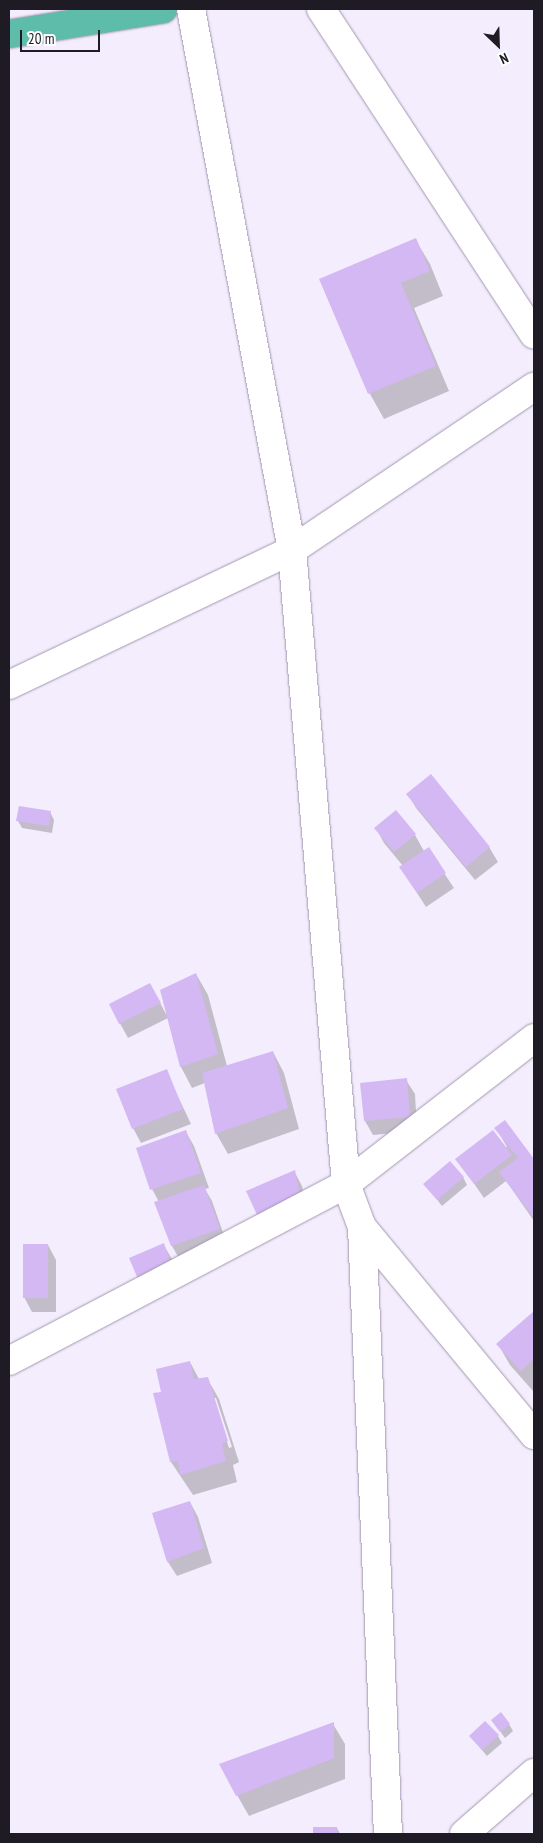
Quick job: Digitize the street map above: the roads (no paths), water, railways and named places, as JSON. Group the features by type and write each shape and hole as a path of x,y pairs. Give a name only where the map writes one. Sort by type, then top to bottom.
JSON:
{"highway":[{"path":"9,34 163,9"}],"street":[{"path":"191,9 292,550 346,1184 362,1228 388,1834"},
{"path":"321,9 534,335"},
{"path":"9,685 292,550 534,387"},
{"path":"9,1361 346,1184 534,1038"},
{"path":"362,1228 534,1435"},
{"path":"464,1834 534,1773"}]}
